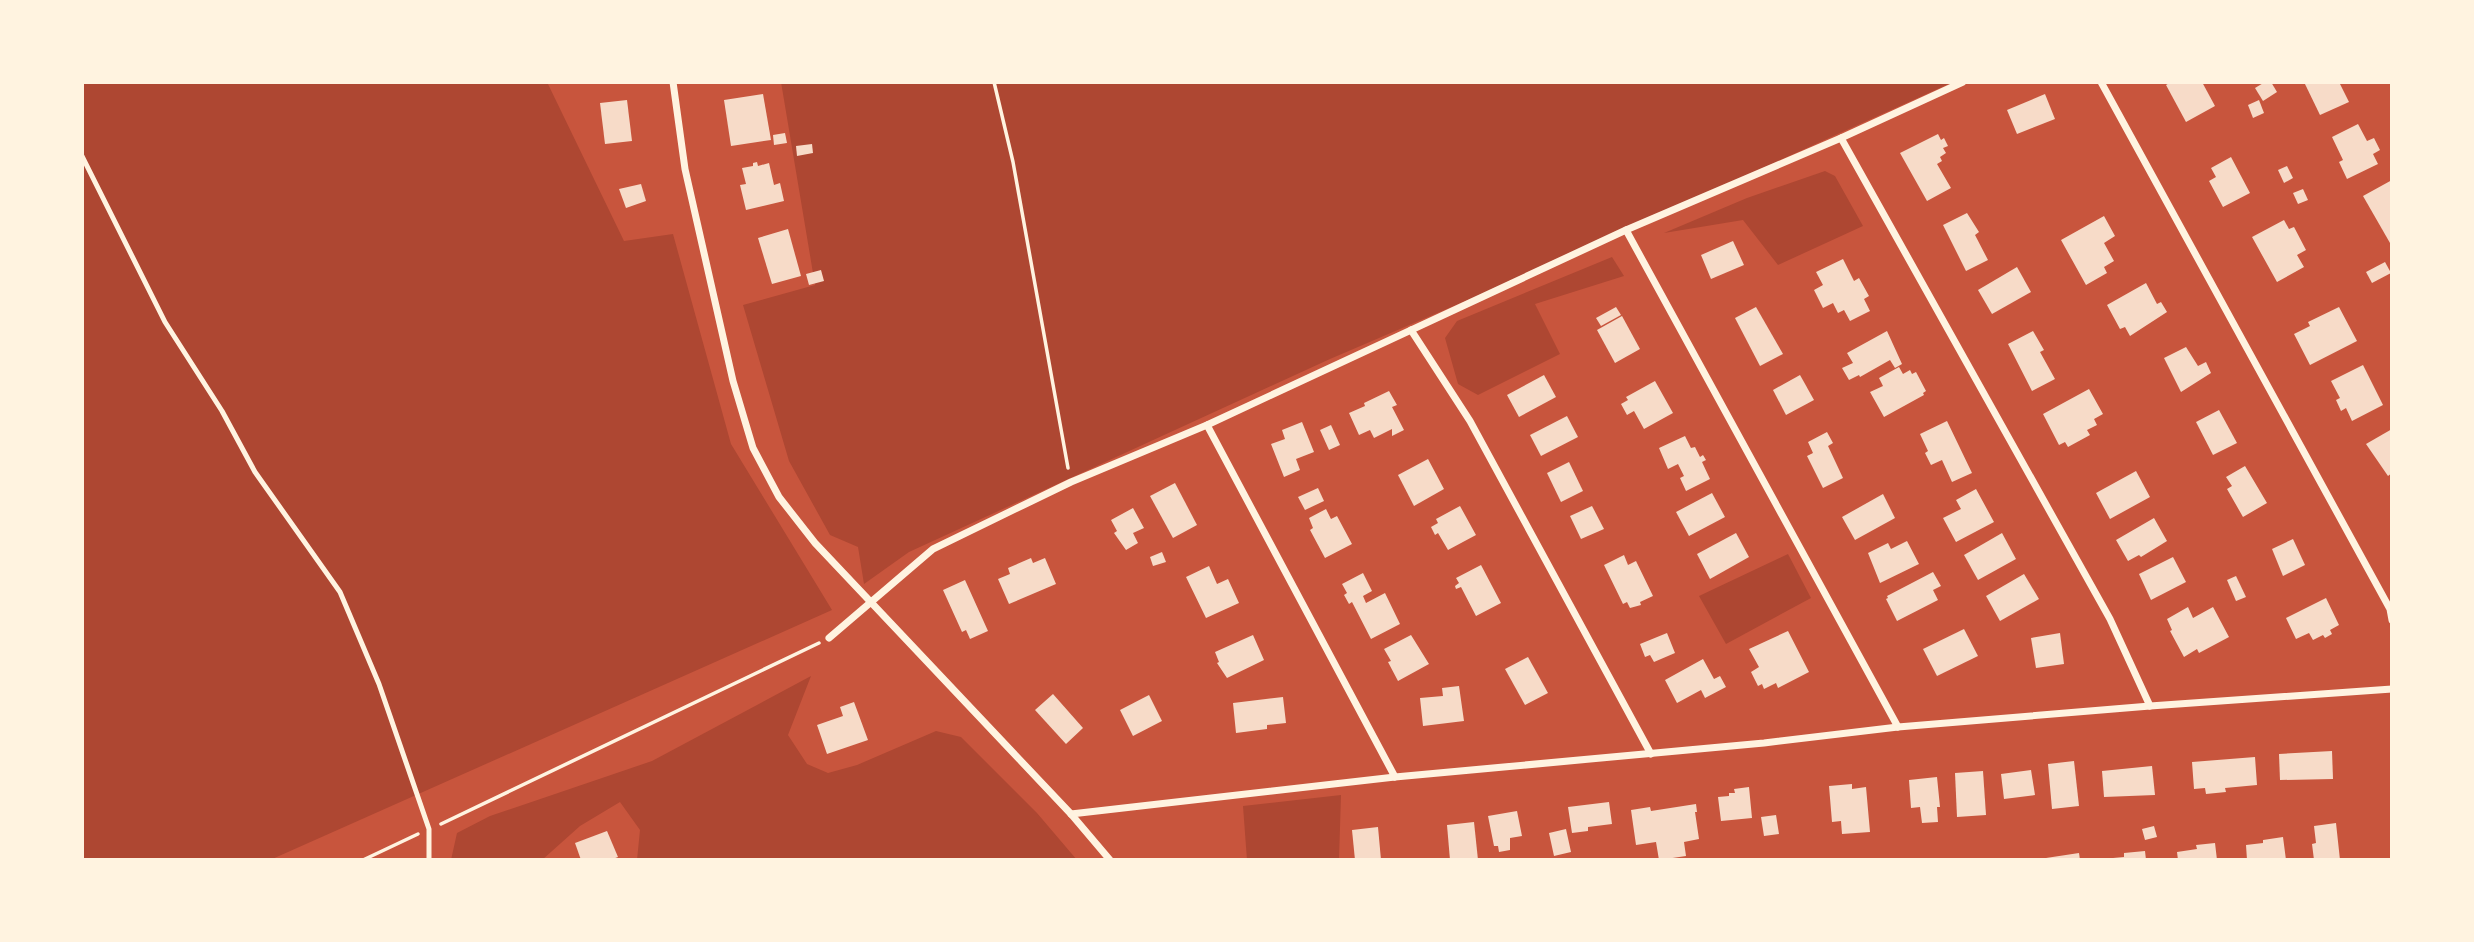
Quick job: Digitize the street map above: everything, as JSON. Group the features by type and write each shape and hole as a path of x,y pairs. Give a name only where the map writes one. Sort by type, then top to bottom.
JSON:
{"street":[{"path":"673,82 685,169 733,381 753,448 779,497 815,543 1072,814 1110,860"},
{"path":"829,638 933,549 1071,482 1207,425 1626,230 1841,138 1963,82"},
{"path":"2101,82 2390,609 2392,620"},
{"path":"1841,138 2110,619 2150,706"},
{"path":"1626,230 1898,727"},
{"path":"1411,330 1470,421 1651,754"},
{"path":"1207,425 1395,778"},
{"path":"1072,814 1898,727 2392,689"}],"lane":[{"path":"82,156 165,322 222,411 256,472 340,592 379,684 429,830 429,860"}],"path":[{"path":"994,82 1013,162 1071,482"},
{"path":"363,860 829,638"}],"shaded area":[{"path":"82,82 547,82 624,241 673,234 731,444 832,610 270,860 82,860"},
{"path":"781,82 1953,82 1526,275 1330,359 909,552 864,584 858,547 830,535 789,461 743,305 815,285"},
{"path":"1825,171 1835,176 1863,226 1778,265 1743,220 1664,233 1747,198"},
{"path":"1612,257 1624,276 1535,304 1560,354 1478,395 1458,384 1445,338 1457,321"},
{"path":"1788,554 1811,598 1726,644 1699,596"},
{"path":"811,676 788,735 807,764 828,773 857,765 936,731 961,737 1037,813 1077,860 637,860 640,830 620,802 580,826 542,860 451,860 457,833 490,816 652,761"},
{"path":"1341,795 1339,860 1247,860 1243,806"}],"building":[{"path":"2171,82 2202,82 2215,106 2186,122 2166,85"},
{"path":"2265,82 2271,82 2277,92 2263,101 2255,88"},
{"path":"2304,82 2339,82 2349,102 2320,115"},
{"path":"763,94 771,140 731,146 724,100"},
{"path":"2045,94 2055,119 2017,134 2007,110"},
{"path":"627,100 632,141 605,144 600,103"},
{"path":"2259,100 2264,113 2253,118 2248,105"},
{"path":"2358,124 2367,141 2374,138 2380,150 2373,154 2378,164 2347,179 2339,162 2343,160 2332,137"},
{"path":"785,133 787,143 774,145 773,135"},
{"path":"1938,134 1948,146 1943,148 1946,153 1940,157 1942,161 1937,164 1951,188 1927,201 1900,153"},
{"path":"812,144 813,153 797,156 796,146"},
{"path":"2231,157 2250,193 2223,207 2209,181 2216,177 2211,168"},
{"path":"757,162 758,166 769,163 774,185 780,183 784,201 746,210 740,185 746,184 742,168 753,166 753,163"},
{"path":"2287,166 2293,178 2284,183 2278,170"},
{"path":"2392,180 2392,242 2390,243 2363,196"},
{"path":"641,184 646,201 626,208 619,189"},
{"path":"2303,189 2308,200 2298,204 2293,193"},
{"path":"1967,213 1979,232 1975,235 1988,260 1966,271 1943,225"},
{"path":"2104,216 2115,236 2104,243 2114,261 2104,267 2107,273 2086,285 2061,240"},
{"path":"2284,220 2289,229 2294,227 2306,250 2297,255 2304,267 2277,282 2252,237"},
{"path":"788,229 801,276 772,284 758,238"},
{"path":"1733,241 1744,265 1711,279 1701,255"},
{"path":"1843,259 1854,281 1859,278 1869,296 1864,299 1870,311 1850,321 1844,310 1838,313 1833,303 1823,308 1814,290 1823,285 1816,272"},
{"path":"2385,262 2391,273 2372,283 2366,272"},
{"path":"2017,267 2031,292 1992,314 1978,290"},
{"path":"821,270 824,281 809,285 806,274"},
{"path":"2146,283 2157,304 2161,302 2167,312 2130,336 2125,327 2120,329 2107,305"},
{"path":"1616,307 1621,315 1601,326 1596,318"},
{"path":"1756,307 1783,354 1760,366 1735,318"},
{"path":"2339,307 2357,341 2310,365 2294,334 2310,326 2308,322"},
{"path":"1622,316 1640,349 1615,363 1597,330"},
{"path":"1887,331 1902,364 1895,368 1890,360 1860,377 1859,375 1849,380 1842,368 1853,363 1847,353"},
{"path":"2033,331 2044,350 2040,352 2055,379 2032,391 2008,344"},
{"path":"2186,347 2198,366 2206,362 2211,373 2181,392 2164,358"},
{"path":"2363,365 2383,405 2352,421 2346,408 2341,411 2336,400 2340,398 2331,381"},
{"path":"1899,367 1903,374 1910,370 1912,374 1916,372 1926,391 1924,395 1884,417 1870,392 1883,386 1879,378"},
{"path":"1544,375 1556,397 1519,417 1507,395"},
{"path":"1800,375 1814,400 1786,415 1773,390"},
{"path":"1655,381 1673,413 1644,429 1634,411 1627,415 1621,404 1628,400 1626,397"},
{"path":"2089,389 2103,414 2094,419 2097,425 2087,430 2090,435 2068,447 2065,442 2059,445 2043,414"},
{"path":"1389,391 1397,405 1392,407 1404,430 1392,436 1392,429 1374,438 1370,430 1359,435 1349,413"},
{"path":"2219,410 2237,443 2213,455 2196,422"},
{"path":"1567,416 1578,437 1541,456 1530,435"},
{"path":"1947,421 1972,473 1952,482 1942,460 1931,465 1920,434"},
{"path":"1302,422 1314,452 1296,459 1300,470 1284,477 1271,444 1285,439 1282,430"},
{"path":"1331,425 1340,445 1329,450 1320,430"},
{"path":"2392,429 2392,473 2388,476 2366,444"},
{"path":"1827,432 1833,443 1828,446 1843,478 1823,488 1807,456 1813,453 1808,442"},
{"path":"1685,436 1691,448 1695,447 1700,457 1703,455 1706,460 1702,462 1710,479 1686,491 1680,478 1684,476 1678,464 1668,469 1659,448"},
{"path":"1428,459 1444,489 1414,506 1398,475"},
{"path":"1569,462 1583,491 1561,502 1547,473"},
{"path":"2245,466 2267,503 2243,517 2227,489 2232,486 2226,477"},
{"path":"2136,471 2150,497 2110,519 2096,493"},
{"path":"1175,483 1197,525 1173,538 1150,496"},
{"path":"1318,488 1324,501 1305,510 1298,497"},
{"path":"1976,489 1994,522 1956,542 1943,518 1961,509 1956,500"},
{"path":"1712,493 1725,517 1689,536 1676,512"},
{"path":"1883,494 1895,518 1855,540 1842,517"},
{"path":"1460,506 1476,535 1448,550 1431,527 1438,523 1436,519"},
{"path":"1592,506 1604,529 1581,539 1570,516"},
{"path":"1133,508 1144,528 1133,533 1138,543 1126,550 1114,533 1117,531 1111,520"},
{"path":"1326,509 1331,519 1337,516 1352,544 1325,558 1310,530 1313,528 1309,518"},
{"path":"2154,518 2167,541 2141,557 2139,555 2128,561 2116,540"},
{"path":"1736,533 1749,557 1710,579 1697,554"},
{"path":"2002,533 2016,559 1978,580 1964,555"},
{"path":"2293,539 2305,565 2283,576 2272,549"},
{"path":"1907,541 1919,564 1880,583 1868,553 1888,543 1891,549"},
{"path":"1162,552 1166,562 1153,566 1150,557"},
{"path":"1624,555 1628,565 1636,561 1653,596 1640,602 1641,605 1630,608 1627,602 1623,604 1604,565"},
{"path":"2173,557 2186,582 2151,600 2139,574"},
{"path":"1031,558 1033,563 1045,558 1056,584 1009,604 998,579 1010,574 1008,568"},
{"path":"1481,565 1501,603 1476,616 1461,587 1456,589 1455,586 1459,583 1456,578"},
{"path":"1209,566 1217,584 1228,579 1239,603 1206,618 1186,577"},
{"path":"1933,572 1941,586 1933,590 1938,600 1897,621 1887,596"},
{"path":"1363,573 1372,591 1363,596 1366,603 1385,593 1400,624 1371,639 1352,602 1349,604 1344,595 1347,593 1342,584"},
{"path":"2024,574 2039,599 2000,621 1986,596"},
{"path":"2236,576 2246,597 2236,601 2227,580"},
{"path":"965,580 988,631 970,639 966,630 962,632 943,590"},
{"path":"2326,598 2339,625 2330,630 2332,634 2325,638 2323,635 2313,640 2309,633 2296,639 2286,618"},
{"path":"2188,607 2193,618 2213,607 2229,637 2199,653 2197,649 2184,657 2170,631 2172,630 2167,619"},
{"path":"1964,629 1978,656 1937,676 1923,649"},
{"path":"1788,631 1809,672 1778,688 1776,683 1764,689 1762,684 1758,686 1751,672 1759,667 1749,649"},
{"path":"1667,633 1675,653 1654,662 1650,655 1645,657 1640,644"},
{"path":"2060,633 2064,664 2036,668 2031,638"},
{"path":"1253,635 1264,660 1227,678 1217,663 1219,662 1215,652"},
{"path":"1411,635 1429,664 1398,681 1384,649"},
{"path":"1528,657 1548,693 1525,705 1505,669"},
{"path":"1703,659 1714,679 1720,676 1726,687 1705,698 1701,690 1677,703 1665,680"},
{"path":"1459,686 1464,721 1423,726 1420,698 1443,696 1442,688"},
{"path":"1053,694 1083,728 1066,744 1035,710"},
{"path":"1149,695 1162,721 1133,736 1120,710"},
{"path":"1283,697 1286,723 1267,725 1267,729 1236,733 1233,703"},
{"path":"854,702 868,740 827,754 817,725 843,716 840,707"},
{"path":"2332,751 2333,779 2280,780 2279,754"},
{"path":"2255,757 2257,785 2225,788 2226,792 2206,794 2205,788 2194,789 2192,762"},
{"path":"2074,761 2079,806 2052,809 2048,764"},
{"path":"2152,766 2155,795 2104,797 2102,771"},
{"path":"2031,770 2035,795 2004,799 2001,774"},
{"path":"1983,771 1986,815 1957,817 1955,773"},
{"path":"1937,777 1940,807 1937,807 1938,822 1922,823 1920,807 1911,808 1909,780"},
{"path":"1852,784 1852,789 1866,787 1870,832 1842,834 1841,821 1832,822 1829,786"},
{"path":"1749,787 1752,818 1721,821 1718,797 1735,793 1734,789"},
{"path":"1609,802 1612,824 1588,827 1588,831 1572,833 1568,807"},
{"path":"1696,804 1699,839 1684,842 1686,856 1659,860 1656,842 1636,845 1631,810 1650,807 1651,811"},
{"path":"1517,811 1522,836 1510,838 1510,850 1499,852 1498,846 1494,846 1488,816"},
{"path":"1776,815 1779,834 1764,836 1761,817"},
{"path":"1474,822 1478,860 1450,860 1447,825"},
{"path":"2336,823 2340,860 2314,860 2314,826"},
{"path":"2154,826 2157,837 2145,840 2142,829"},
{"path":"1378,827 1381,860 1355,860 1352,830"},
{"path":"1566,829 1571,852 1554,856 1549,833"},
{"path":"607,831 618,857 610,860 581,860 575,843"},
{"path":"2283,837 2286,860 2247,860 2246,845"},
{"path":"2215,843 2217,860 2178,860 2177,852 2197,849 2196,845"},
{"path":"2145,851 2146,860 2113,858 2124,857 2124,853"},
{"path":"2079,853 2080,860 2046,860 2046,858"}]}
